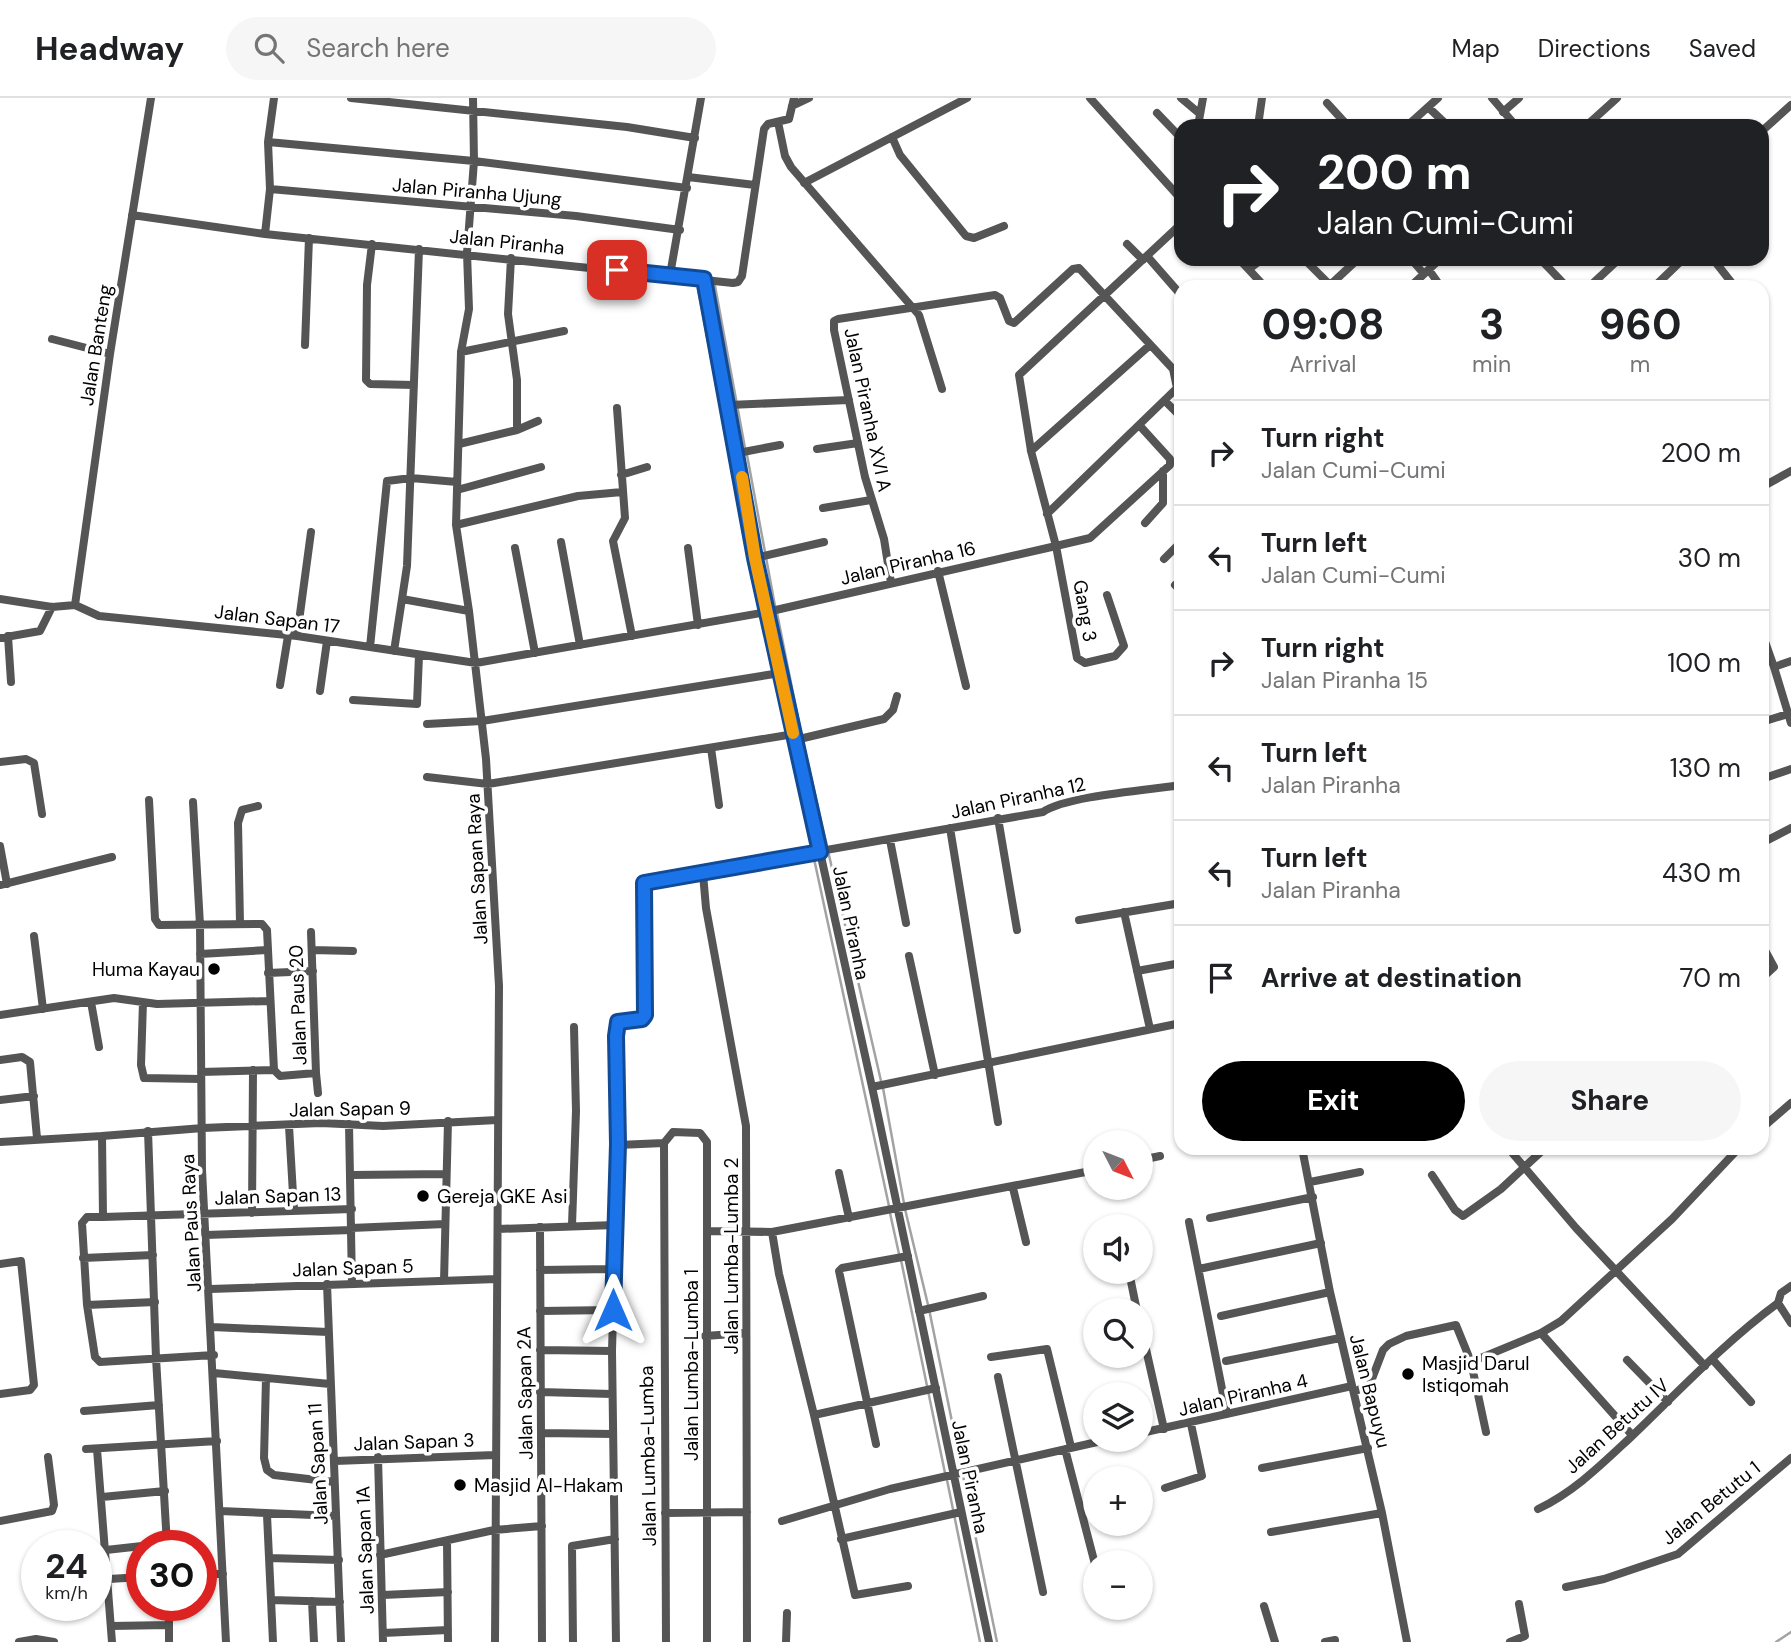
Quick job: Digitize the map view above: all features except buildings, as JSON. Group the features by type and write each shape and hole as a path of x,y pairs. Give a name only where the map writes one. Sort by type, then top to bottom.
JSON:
{"street":[{"name":"Jalan Banteng","path":"75,601 110,354 151,98"},
{"path":"265,234 270,189 268,142 274,98"},
{"path":"351,98 627,127 695,138"},
{"name":"Jalan Sapan Raya","path":"474,98 474,161 467,253 469,309 461,352 456,525 470,611 488,784 499,986 495,1642"},
{"path":"670,275 701,98"},
{"path":"704,279 738,282 764,129 768,124 789,119 793,102 809,98"},
{"path":"804,183 967,98"},
{"path":"1090,98 1174,191"},
{"path":"1181,98 1200,114"},
{"path":"1199,119 1203,98"},
{"path":"1259,119 1262,98"},
{"path":"1416,119 1438,98"},
{"path":"1492,98 1510,119"},
{"path":"1503,112 1519,98"},
{"path":"1594,119 1617,98"},
{"path":"1327,103 1342,119"},
{"path":"1769,125 1791,106"},
{"path":"1429,108 1441,119"},
{"path":"1157,113 1174,131"},
{"path":"778,122 785,156 804,183 912,306 924,328 942,389"},
{"path":"892,137 900,155 966,236 974,238 1004,226"},
{"path":"268,142 474,161 687,188"},
{"path":"688,177 755,185"},
{"name":"Jalan Piranha Ujung","path":"270,189 680,230"},
{"name":"Jalan Piranha","path":"132,215 265,234 704,279 738,453 755,558 872,1087 989,1642"},
{"path":"1056,546 1031,451 1019,375 1174,231"},
{"path":"305,345 309,238"},
{"path":"372,244 368,285 366,380 370,384 414,385"},
{"path":"1127,244 1174,288"},
{"path":"394,651 402,599 411,478 419,249"},
{"path":"511,258 510,343 516,380 517,430"},
{"path":"912,306 995,295 1000,298 1009,321 1014,323 1076,266 1105,293 1173,369"},
{"path":"1245,266 1258,280"},
{"path":"1249,270 1254,266"},
{"path":"1310,266 1323,280"},
{"path":"1335,280 1350,266"},
{"path":"1419,266 1434,280"},
{"path":"1417,280 1432,266"},
{"path":"1547,266 1560,280"},
{"path":"1596,280 1612,266"},
{"path":"1661,280 1676,266"},
{"path":"1718,266 1730,280"},
{"name":"Jalan Piranha XVI A","path":"891,583 884,539 871,500 834,321 912,306"},
{"path":"461,352 564,331"},
{"path":"52,339 110,354"},
{"path":"1031,451 1150,345"},
{"path":"1047,514 1174,392"},
{"path":"729,405 849,400"},
{"path":"1166,402 1174,410"},
{"path":"617,408 625,522 615,532 613,541 632,636"},
{"path":"458,444 517,430 538,421"},
{"path":"1140,426 1170,459 1170,465 1163,471 1163,503 1145,523"},
{"path":"817,449 858,443"},
{"path":"738,453 780,445"},
{"path":"370,647 382,550 386,485 391,479 411,478 457,486 541,467"},
{"path":"621,475 647,467"},
{"name":"Jalan Piranha 16","path":"632,636 767,612 1090,538 1163,471"},
{"path":"1769,483 1791,472"},
{"path":"456,525 578,496 622,492"},
{"path":"823,508 871,500"},
{"path":"280,685 311,532"},
{"path":"561,542 580,645"},
{"path":"755,558 824,542"},
{"name":"Gang 3","path":"1056,546 1077,658 1085,663 1122,651 1124,646 1107,596"},
{"path":"516,548 535,653"},
{"path":"688,548 698,625"},
{"path":"1164,559 1174,549"},
{"path":"938,571 966,686"},
{"path":"0,599 52,607 75,601"},
{"path":"402,599 470,611"},
{"name":"Jalan Sapan 17","path":"75,601 99,617 292,636 476,663 632,636"},
{"path":"11,682 4,637 40,631 45,627 52,607"},
{"path":"320,691 327,641"},
{"path":"1769,653 1790,717 1769,721"},
{"path":"353,701 413,706 417,704 419,655"},
{"path":"1774,667 1791,660"},
{"path":"427,723 482,721 780,673"},
{"path":"427,777 488,784 794,737 884,719 892,710 897,696"},
{"path":"711,748 719,806"},
{"path":"0,762 26,759 34,763 42,814"},
{"path":"1769,777 1791,769"},
{"name":"Jalan Piranha 12","path":"618,1144 618,1022 642,1019 645,1015 644,883 1043,812 1051,806 1084,799 1174,786"},
{"path":"149,800 155,919 162,926 240,923 238,823 242,810 258,806"},
{"name":"Jalan Paus Raya","path":"193,802 200,925 205,1215 214,1355 226,1642"},
{"path":"998,818 1017,930"},
{"path":"950,828 998,1122"},
{"path":"1769,839 1791,828"},
{"path":"890,839 905,923"},
{"path":"0,846 4,885 112,857"},
{"name":"Jalan Lumba-Lumba 2","path":"703,874 706,908 745,1113 747,1642"},
{"path":"1079,920 1174,904"},
{"path":"1124,912 1150,1029"},
{"name":"Jalan Paus 20","path":"240,923 262,924 267,930 274,1069 280,1076 316,1073 311,932"},
{"path":"34,936 43,1009"},
{"path":"200,954 267,950"},
{"path":"312,950 352,951"},
{"path":"909,956 935,1075"},
{"path":"1137,971 1174,964"},
{"path":"268,973 313,971"},
{"path":"0,1015 114,998 200,1004 269,1001"},
{"path":"91,1002 99,1048"},
{"name":"Jalan Paus 20","path":"143,1002 141,1065 144,1077 274,1069"},
{"path":"872,1087 1174,1024"},
{"path":"572,1225 576,1111 574,1027"},
{"path":"0,1060 22,1057 30,1062 37,1138"},
{"path":"252,1213 253,1070"},
{"path":"316,1073 318,1093"},
{"path":"0,1100 34,1096"},
{"path":"1769,1122 1791,1103"},
{"name":"Jalan Sapan 9","path":"0,1142 203,1128 349,1124 383,1126 497,1120"},
{"path":"444,1281 448,1121"},
{"path":"349,1124 352,1284"},
{"path":"289,1126 294,1211"},
{"path":"148,1131 156,1359 166,1530"},
{"name":"Jalan Lumba-Lumba 1","path":"664,1143 673,1132 700,1133 706,1137 707,1642"},
{"path":"104,1136 103,1217 83,1220 87,1305 97,1361 214,1355"},
{"path":"616,1642 612,1351 618,1144 664,1143"},
{"name":"Jalan Lumba-Lumba","path":"664,1143 666,1642"},
{"name":"Jalan Bapuyu","path":"1304,1155 1330,1292 1382,1513 1407,1642"},
{"path":"1514,1155 1616,1272 1705,1366"},
{"path":"1432,1175 1455,1210 1463,1216 1538,1155"},
{"path":"1471,1363 1541,1333 1561,1321 1616,1272 1732,1155"},
{"path":"1153,1157 1160,1156"},
{"path":"1310,1182 1360,1172"},
{"path":"839,1173 849,1218"},
{"path":"708,1231 772,1232 1083,1173"},
{"path":"351,1175 446,1174"},
{"path":"1013,1188 1026,1242"},
{"path":"1210,1217 1312,1197"},
{"name":"Jalan Sapan 13","path":"103,1217 352,1209"},
{"path":"1189,1222 1227,1414"},
{"path":"206,1235 445,1224"},
{"path":"498,1229 615,1225"},
{"name":"Jalan Sapan 2A","path":"540,1227 542,1642"},
{"path":"772,1232 779,1274 855,1595 908,1586"},
{"path":"1199,1269 1321,1243"},
{"path":"83,1258 153,1255"},
{"path":"876,1444 839,1271 842,1268 908,1256"},
{"path":"0,1264 21,1261 34,1385 30,1390 0,1394"},
{"path":"540,1270 613,1269"},
{"name":"Jalan Sapan 5","path":"210,1289 497,1279"},
{"name":"Jalan Sapan 11","path":"327,1283 341,1642"},
{"name":"Jalan Betutu IV","path":"1538,1509 1570,1490 1778,1303 1781,1293 1791,1286"},
{"path":"1221,1315 1330,1292"},
{"path":"919,1311 983,1296"},
{"path":"87,1305 155,1302"},
{"path":"1778,1303 1791,1323"},
{"path":"540,1311 613,1310"},
{"path":"1353,1389 1370,1384 1383,1350 1389,1344 1406,1336 1450,1324 1457,1326 1471,1363 1486,1432"},
{"path":"212,1326 328,1332"},
{"path":"1541,1333 1632,1435"},
{"path":"705,1336 746,1334"},
{"path":"1226,1361 1340,1338"},
{"path":"991,1357 1046,1349 1092,1550"},
{"path":"540,1350 612,1351"},
{"path":"1713,1359 1751,1402"},
{"path":"1627,1360 1668,1402"},
{"path":"1150,1368 1164,1429"},
{"path":"214,1373 330,1384"},
{"path":"998,1377 1042,1592"},
{"path":"266,1378 264,1458 267,1470 274,1475 334,1482"},
{"path":"814,1415 936,1388"},
{"name":"Jalan Piranha 4","path":"1153,1431 1353,1389"},
{"path":"540,1392 612,1394"},
{"path":"84,1411 159,1405"},
{"path":"1166,1488 1202,1476 1191,1424"},
{"path":"542,1433 613,1434"},
{"path":"86,1449 217,1441"},
{"path":"782,1521 954,1473 1083,1445"},
{"path":"1262,1468 1367,1448"},
{"path":"97,1449 104,1530"},
{"name":"Jalan Sapan 3","path":"335,1461 377,1457 495,1455"},
{"path":"0,1521 48,1514 54,1505 48,1457"},
{"name":"Jalan Sapan 1A","path":"377,1457 383,1637"},
{"name":"Jalan Betutu 1","path":"1566,1587 1604,1579 1678,1553 1791,1458"},
{"path":"102,1497 165,1491"},
{"path":"220,1511 336,1516"},
{"path":"665,1513 747,1512"},
{"path":"841,1539 961,1512"},
{"path":"1271,1532 1382,1513"},
{"path":"267,1515 273,1642"},
{"path":"380,1555 494,1530 542,1526"},
{"path":"573,1642 572,1546 615,1539"},
{"path":"447,1541 448,1642"},
{"path":"269,1558 339,1560"},
{"path":"217,1574 223,1574"},
{"path":"383,1595 448,1592"},
{"path":"271,1601 340,1602"},
{"path":"312,1601 314,1642"},
{"path":"1510,1642 1525,1636 1520,1604"},
{"path":"1264,1606 1275,1642"},
{"path":"786,1642 787,1613"},
{"path":"111,1621 112,1642"},
{"path":"169,1621 169,1642"},
{"path":"111,1626 169,1625"},
{"path":"383,1637 448,1630"},
{"path":"19,1642 36,1639 54,1642"},
{"path":"1325,1642 1335,1640"}],"waterway":[{"path":"697,284 748,553 889,1206"},
{"path":"715,286 745,448"},
{"path":"747,455 775,606"},
{"path":"777,613 802,738 881,1081"},
{"path":"883,1088 905,1209 929,1309 997,1642"},
{"path":"890,1213 899,1254"},
{"path":"901,1260 945,1473"},
{"path":"947,1480 980,1642"},
{"path":"1776,1642 1791,1632"}],"slow traffic":[{"path":"742,477 755,558 793,733"}],"place":[{"name":"Huma Kayau","path":"214,969"},
{"name":"Gereja GKE Asi","path":"423,1196"},
{"name":"Masjid Darul Istiqomah","path":"1408,1374"},
{"name":"Masjid Al-Hakam","path":"460,1485"}],"route":[{"path":"613,1310 618,1144 616,1036 618,1022 642,1019 645,1015 644,883 820,852 755,558 704,279 617,270"}]}
